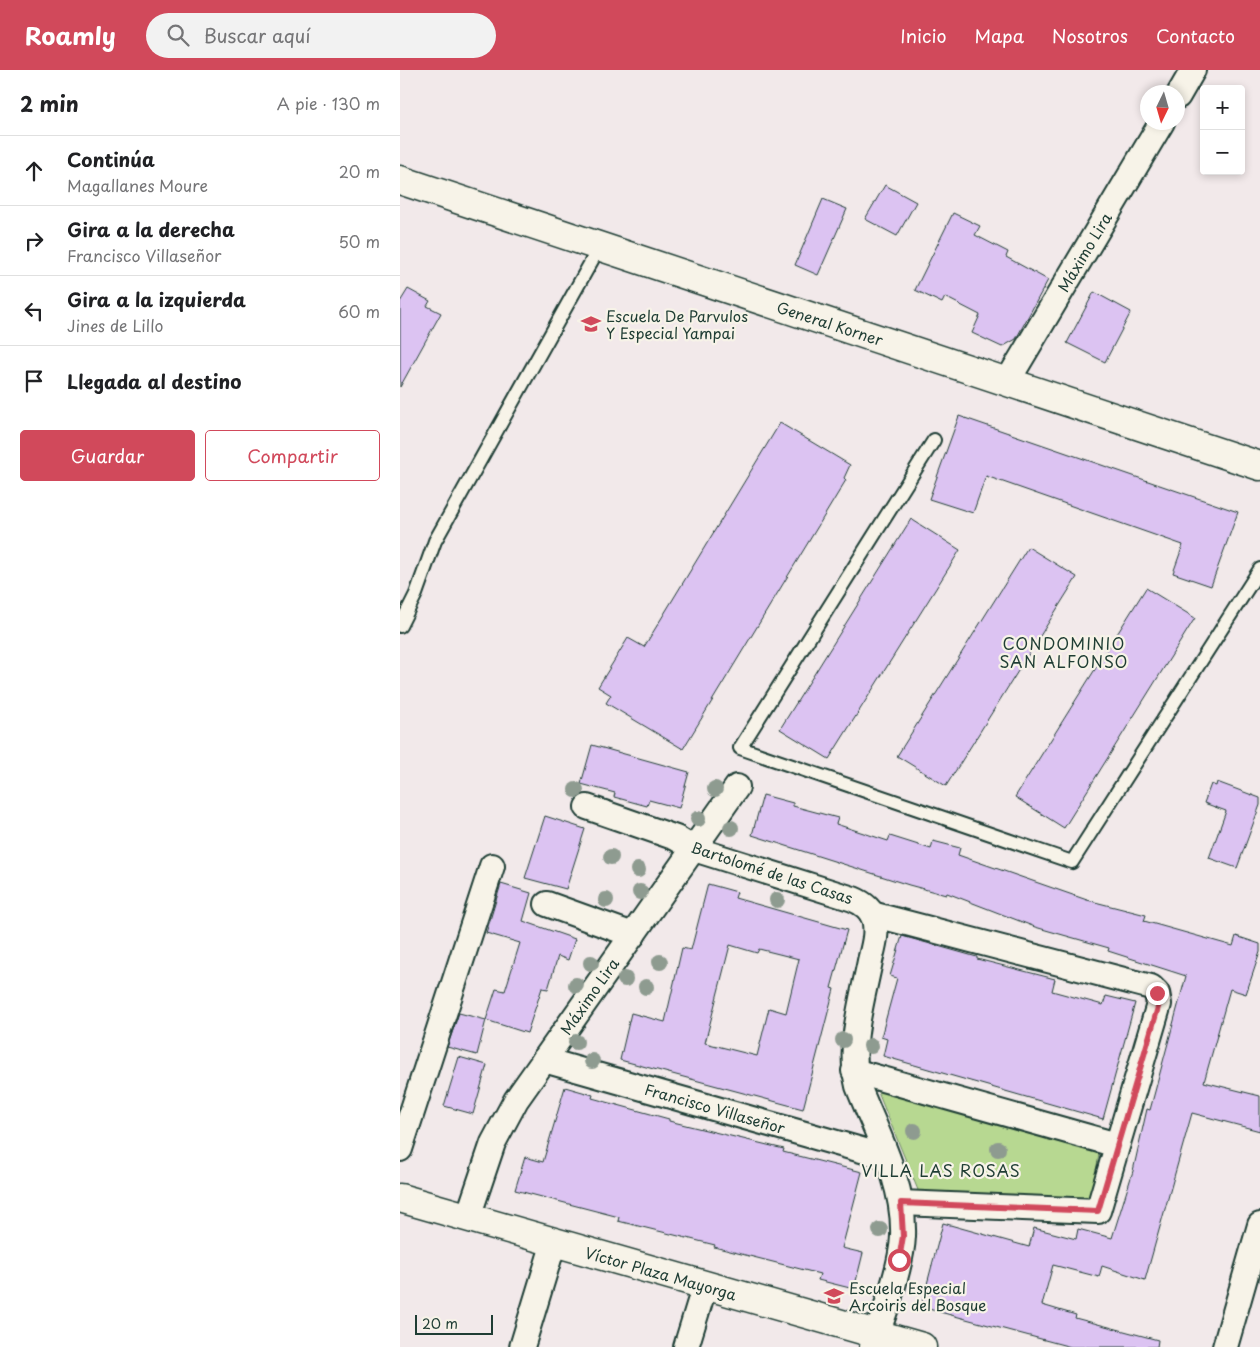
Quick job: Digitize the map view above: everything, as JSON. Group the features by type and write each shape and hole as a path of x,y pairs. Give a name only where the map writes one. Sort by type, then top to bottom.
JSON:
{"street":[{"path":"1184,85 1193,70"},
{"name":"Máximo Lira","path":"1007,382 1157,130"},
{"name":"General Korner","path":"401,182 600,246 1260,466"},
{"name":"Máximo Lira","path":"468,1217 493,1143 516,1100 737,788"},
{"name":"Bartolomé de las Casas","path":"587,807 676,838 694,849 861,902 872,914 1151,986 1157,993 1159,1004 1117,1145"},
{"path":"400,1149 492,866"},
{"path":"548,904 633,935"},
{"path":"872,914 875,935 854,1044 854,1071 901,1203 902,1248 875,1340"},
{"name":"Francisco Villaseñor","path":"544,1060 886,1157"},
{"path":"854,1071 1117,1145 1098,1211 901,1203"},
{"name":"Víctor Plaza Mayorga","path":"400,1198 705,1285 875,1340 922,1347"},
{"path":"1225,1347 1260,1225"},
{"path":"522,1347 554,1242"},
{"path":"686,1347 705,1285"}],"lane":[{"path":"400,626 416,594 435,541 600,246"},
{"path":"934,440 740,748 1072,862 1260,569"}],"green space":[{"path":"875,1085 1100,1149 1090,1204 920,1195"}],"building":[{"path":"885,185 916,202 897,236 865,219"},
{"path":"823,199 847,209 818,275 795,265"},
{"path":"953,213 980,226 975,235 1008,252 1006,257 1048,280 1016,339 1002,347 972,333 980,315 945,297 942,303 915,290"},
{"path":"408,289 430,301 427,306 441,313 400,387 400,302"},
{"path":"1094,292 1131,312 1105,362 1067,343"},
{"path":"959,416 1238,512 1211,586 1173,573 1183,545 986,476 973,513 929,499"},
{"path":"780,423 850,465 844,478 846,480 683,749 606,703 611,695 598,687 628,638 644,647"},
{"path":"911,519 960,550 829,759 780,729"},
{"path":"1028,547 1077,577 946,786 897,756"},
{"path":"1146,588 1195,618 1064,828 1015,797"},
{"path":"592,745 689,772 679,808 649,800 647,806 614,797 615,793 581,784"},
{"path":"1217,782 1260,798 1260,805 1237,868 1209,858 1226,811 1204,803 1211,784 1216,786"},
{"path":"763,795 793,803 793,806 838,818 836,824 888,841 890,836 931,849 933,841 960,848 958,855 1087,900 1146,915 1144,921 1233,946 1236,936 1260,944 1260,952 1246,994 1230,989 1204,1082 1260,1096 1260,1131 1192,1113 1145,1280 1102,1266 1099,1277 1053,1265 1042,1305 1076,1315 1075,1318 1158,1340 1157,1347 1071,1347 921,1307 943,1223 1029,1247 1034,1228 1076,1239 1078,1229 1112,1238 1133,1171 1147,1109 1150,1110 1186,976 1108,951 1109,948 1035,927 947,893 946,895 909,885 752,835"},
{"path":"545,816 585,829 566,889 525,878"},
{"path":"501,884 531,893 523,921 575,939 568,960 558,956 548,989 542,988 527,1033 486,1020 496,989 505,991 520,943 486,933"},
{"path":"708,884 737,892 735,898 847,930 831,988 834,989 803,1109 620,1060 631,1013 665,1022 682,948 691,950","holes":["730,945 757,953 759,949 799,959 786,1013 769,1008 757,1056 705,1043"]},
{"path":"902,936 977,957 977,959 1055,979 1052,991 1103,1005 1106,996 1135,1003 1103,1119 883,1056 887,1039 881,1037 897,978 890,976"},
{"path":"459,1013 486,1020 477,1055 447,1047"},
{"path":"459,1057 487,1065 473,1114 444,1106"},
{"path":"565,1087 593,1095 592,1098 669,1119 669,1121 784,1149 783,1152 862,1172 842,1248 863,1253 854,1289 818,1280 820,1274 618,1221 619,1217 515,1190 525,1157 543,1162"}],"place":[{"name":"Escuela De Parvulos Y Especial Yampai","path":"591,324"},
{"name":"Escuela Especial Arcoiris del Bosque","path":"834,1296"}],"district":[{"name":"CONDOMINIO SAN ALFONSO","path":"1064,652"},
{"name":"VILLA LAS ROSAS","path":"941,1170"}],"route":[{"path":"899,1260 903,1236 901,1203 1098,1211 1159,1004 1157,993"}]}
